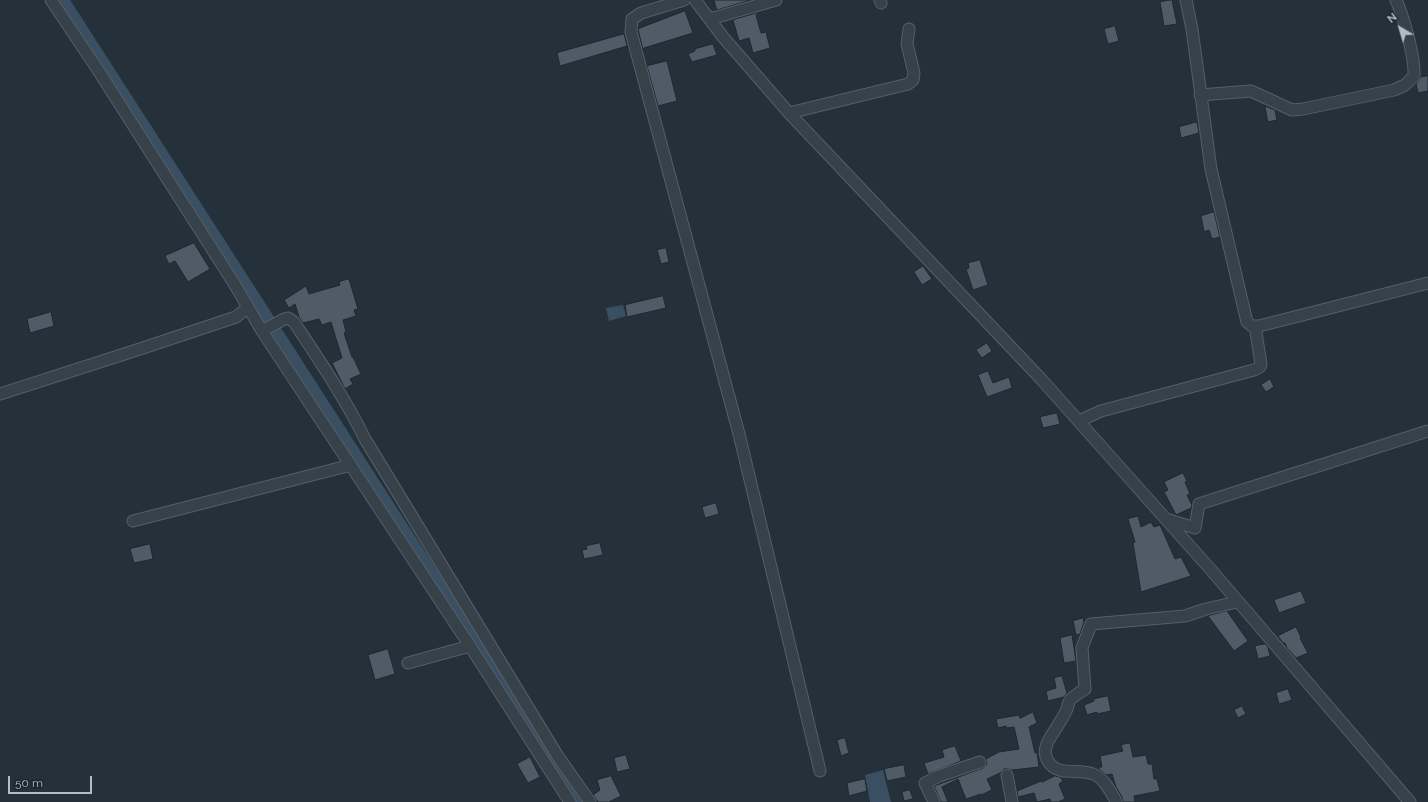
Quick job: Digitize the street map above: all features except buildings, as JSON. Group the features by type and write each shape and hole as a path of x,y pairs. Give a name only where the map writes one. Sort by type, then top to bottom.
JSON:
{"street":[{"path":"52,0 230,278 247,308 267,329 350,465 470,646 570,802"},
{"path":"684,0 663,5 641,13 632,19 631,32 739,434 820,771"},
{"path":"695,0 723,37 788,113 1042,380 1079,421 1166,519 1410,802"},
{"path":"710,19 776,0"},
{"path":"1186,0 1192,29 1211,170 1246,319 1250,325 1255,326 1428,282"},
{"path":"1200,95 1251,91 1292,110 1394,90 1411,81 1414,76 1415,68 1396,0"},
{"path":"788,113 908,84 913,80 914,73 907,44 909,29"},
{"path":"0,394 236,317 247,308"},
{"path":"267,329 284,319 288,318 294,322 334,383 365,439 557,755 590,802"},
{"path":"1079,421 1101,411 1254,370 1261,364 1255,326"},
{"path":"1166,519 1195,528 1199,504 1428,431"},
{"path":"132,521 350,465"},
{"path":"1116,801 1098,776 1086,772 1057,770 1051,766 1046,759 1045,753 1045,748 1048,741 1065,713 1069,701 1084,689 1082,648 1091,624 1186,616 1206,609 1237,602"},
{"path":"408,663 470,646"},
{"path":"934,802 925,784 939,776 980,762"},
{"path":"1007,775 1012,802"}],"water":[{"path":"623,305 626,316 609,321 606,308"},
{"path":"883,770 891,802 870,802 865,775"}],"waterway":[{"path":"63,0 579,802"}]}
